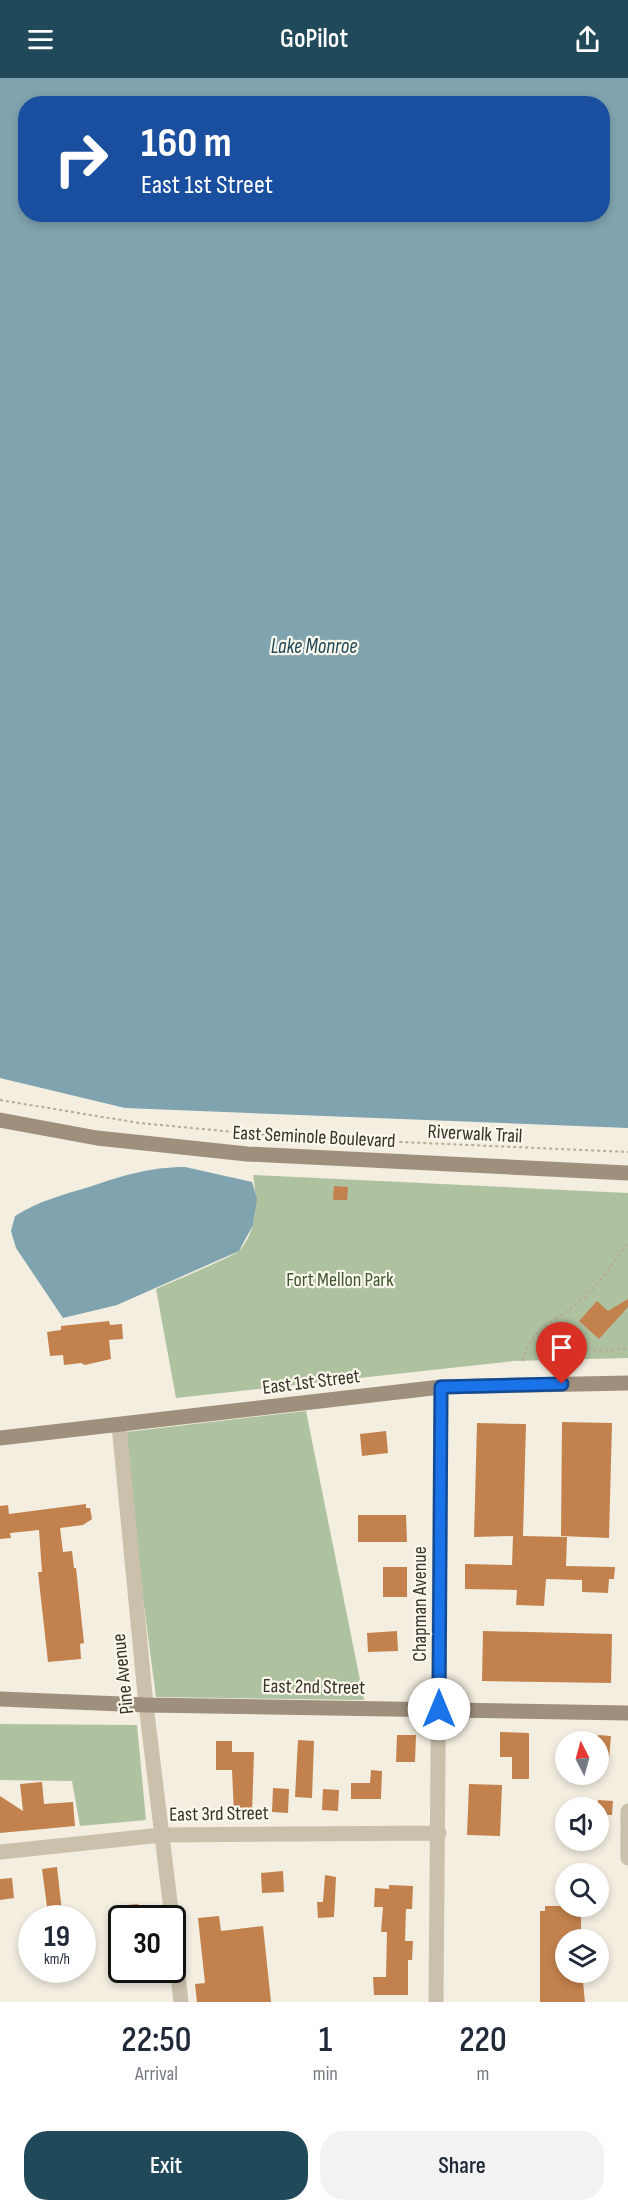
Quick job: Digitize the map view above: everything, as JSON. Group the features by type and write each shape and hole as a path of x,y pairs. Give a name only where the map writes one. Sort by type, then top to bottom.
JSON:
{"street":[{"name":"East Seminole Boulevard","path":"0,1120 97,1138 247,1154 628,1173"},
{"name":"East 1st Street","path":"0,1438 441,1387 628,1383"},
{"name":"Chapman Avenue","path":"436,2002 441,1387"},
{"name":"Pine Avenue","path":"118,1425 146,1705 170,1905"},
{"name":"East 2nd Street","path":"0,1699 146,1705 628,1713"},
{"path":"628,1811 628,1858"},
{"name":"East 3rd Street","path":"0,1852 162,1835 439,1833"},
{"path":"179,1983 181,2002"}],"path":[{"name":"Riverwalk Trail","path":"0,1100 139,1124 287,1137 628,1152"},
{"path":"523,1361 530,1339 585,1297 614,1265 628,1242"},
{"path":"622,1250 628,1253"},
{"path":"546,1327 559,1340 585,1351 628,1348"}],"green space":[{"name":"Fort Mellon Park","path":"253,1175 628,1193 628,1358 514,1361 176,1398 156,1289 240,1250 250,1233 255,1214"},
{"path":"306,1411 364,1700 156,1697 126,1432"},
{"path":"0,1724 137,1725 146,1820 80,1826 72,1781 0,1780"}],"water":[{"name":"Lake Monroe","path":"0,78 628,78 628,1128 125,1108 0,1078"},
{"path":"185,1167 252,1182 257,1199 253,1225 239,1251 117,1305 63,1318 16,1248 11,1231 15,1216 51,1199 124,1176 148,1170"}],"building":[{"path":"334,1186 348,1187 347,1200 333,1200"},
{"path":"628,1299 628,1307 599,1339 579,1321 597,1301 608,1311"},
{"path":"109,1321 110,1325 122,1324 123,1339 109,1340 111,1359 85,1365 81,1363 64,1365 63,1355 50,1356 47,1332 61,1330 61,1326"},
{"path":"562,1422 612,1423 609,1538 561,1536"},
{"path":"477,1423 526,1424 523,1536 567,1537 566,1566 615,1567 614,1579 609,1579 608,1593 582,1592 582,1580 546,1579 544,1606 516,1605 517,1590 465,1589 465,1564 512,1565 513,1536 474,1537"},
{"path":"386,1431 388,1453 362,1456 360,1434"},
{"path":"86,1504 86,1508 90,1508 92,1519 83,1525 60,1528 63,1552 72,1551 74,1568 76,1568 84,1643 80,1644 81,1659 48,1662 38,1572 42,1572 39,1530 10,1533 11,1538 0,1539 0,1506 8,1505 9,1514"},
{"path":"358,1515 406,1515 407,1542 358,1542"},
{"path":"383,1567 407,1567 407,1597 383,1597"},
{"path":"397,1631 398,1651 368,1652 367,1633"},
{"path":"483,1631 612,1634 611,1683 482,1681"},
{"path":"500,1732 529,1733 529,1779 512,1779 512,1757 500,1757"},
{"path":"397,1735 416,1735 415,1762 396,1762"},
{"path":"609,1736 611,1736 609,1759"},
{"path":"298,1740 314,1741 312,1798 295,1797"},
{"path":"216,1741 232,1741 232,1752 254,1752 252,1814 234,1814 232,1770 216,1770"},
{"path":"371,1770 382,1771 381,1799 351,1799 351,1783 370,1783"},
{"path":"42,1782 44,1804 73,1802 75,1826 0,1833 0,1796 23,1811 20,1784"},
{"path":"469,1784 502,1785 500,1836 467,1835"},
{"path":"273,1788 289,1789 288,1813 272,1812"},
{"path":"323,1789 339,1790 338,1811 322,1810"},
{"path":"609,1801 613,1801 612,1815 609,1815"},
{"path":"57,1867 61,1905 47,1905 42,1869"},
{"path":"283,1871 284,1892 262,1893 261,1873"},
{"path":"325,1875 336,1877 334,1917 318,1918 317,1902 323,1902"},
{"path":"12,1878 14,1898 0,1900 0,1879"},
{"path":"389,1885 413,1886 412,1909 406,1909 405,1941 413,1941 412,1960 408,1960 408,1995 374,1995 373,1977 386,1977 387,1932 381,1932 383,1907 374,1907 375,1888 389,1889"},
{"path":"545,1906 555,1906 555,1917 581,1917 581,1929 555,1929 555,1983 583,1983 585,2002 540,2002 540,1911 545,1911"},
{"path":"219,1916 221,1931 263,1926 271,2002 197,2002 195,1984 205,1983 198,1918"}],"route":[{"path":"439,1709 441,1387 562,1384"}]}
